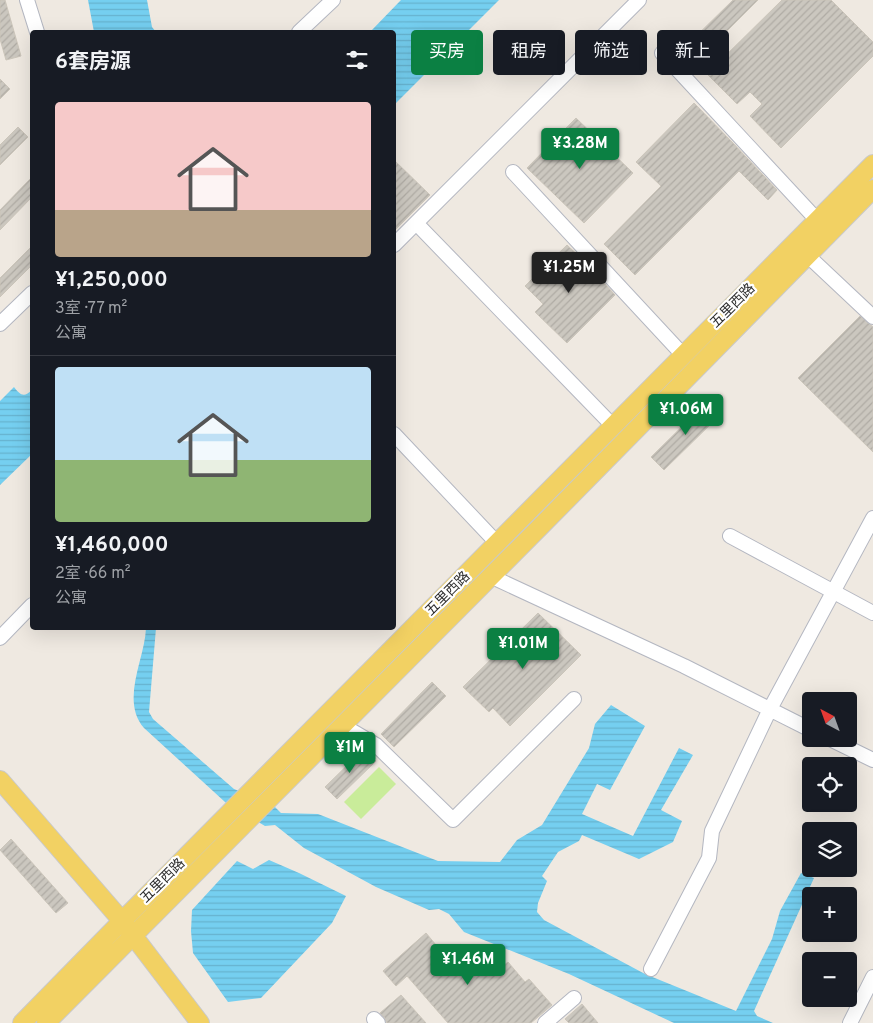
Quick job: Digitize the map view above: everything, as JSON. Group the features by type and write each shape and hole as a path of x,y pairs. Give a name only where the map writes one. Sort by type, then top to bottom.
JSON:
{"main road":[{"name":"五里西路","path":"22,1023 873,164"},
{"name":"五里西路","path":"46,1023 873,189"},
{"path":"0,780 122,920 200,1023"}],"street":[{"path":"27,0 36,30"},
{"path":"301,30 333,0"},
{"path":"396,243 639,0"},
{"path":"682,75 817,220"},
{"path":"513,172 683,355"},
{"path":"416,223 613,426"},
{"path":"807,256 873,317"},
{"path":"0,324 30,295"},
{"path":"396,436 497,543"},
{"path":"651,969 709,858 712,831 770,709 873,518"},
{"path":"730,536 873,613"},
{"path":"490,576 684,666 802,725"},
{"path":"0,638 30,607"},
{"path":"342,724 376,745 453,820 574,699"},
{"path":"848,748 873,760"},
{"path":"850,1023 873,977"},
{"path":"545,1023 574,998"}],"green space":[{"path":"379,767 396,784 361,819 344,802"}],"water":[{"path":"88,0 147,0 152,27 154,30 94,30"},
{"path":"401,0 499,0 469,30 411,30 411,75 424,75 396,103 396,30 372,30"},
{"path":"14,387 24,395 30,392 30,456 0,485 0,401"},
{"path":"146,630 156,630 149,712 153,719 234,789 274,806 281,813 318,814 438,861 500,862 517,840 542,825 589,748 595,724 611,705 645,726 610,790 597,784 582,814 633,836 679,748 693,755 661,810 682,821 673,842 639,859 582,835 579,841 558,852 542,876 547,881 538,903 537,912 544,920 645,974 736,1011 772,939 780,911 801,873 802,877 814,878 810,887 802,887 802,905 754,1011 757,1016 773,1023 674,1023 569,974 464,932 449,914 439,909 429,910 376,887 304,848 275,825 265,826 225,802 144,728 137,717 134,705 136,679"},
{"path":"269,860 346,896 332,923 261,998 228,1002 193,953 192,910 237,861 253,869"}],"building":[{"path":"0,0 5,0 21,56 6,60 0,39"},
{"path":"733,0 758,0 728,30 702,30"},
{"path":"782,0 831,0 873,42 873,56 781,148 750,116 762,104 750,92 737,104 708,75 729,75 729,52"},
{"path":"0,79 10,89 0,99"},
{"path":"694,103 777,190 768,200 739,171 635,275 604,244 661,186 636,162"},
{"path":"576,118 633,173 584,223 527,168"},
{"path":"18,127 28,137 0,165 0,145"},
{"path":"396,162 430,195 396,229"},
{"path":"30,179 30,199 0,230 0,210"},
{"path":"567,245 615,295 567,343 535,312 543,304 525,286"},
{"path":"30,248 30,267 0,297 0,278"},
{"path":"860,316 873,327 873,452 798,378"},
{"path":"707,402 720,415 664,470 651,457"},
{"path":"538,613 581,655 510,726 493,708 489,712 463,687"},
{"path":"432,682 446,696 394,747 381,734"},
{"path":"364,749 376,761 337,799 325,787"},
{"path":"11,839 68,903 56,913 0,850"},
{"path":"426,933 446,957 461,944 490,977 508,962 525,982 529,979 552,1005 531,1023 448,1023 407,976 396,986 383,971"},
{"path":"401,995 426,1023 387,1023 380,1013"},
{"path":"582,1004 598,1023 569,1023 565,1019"}]}
